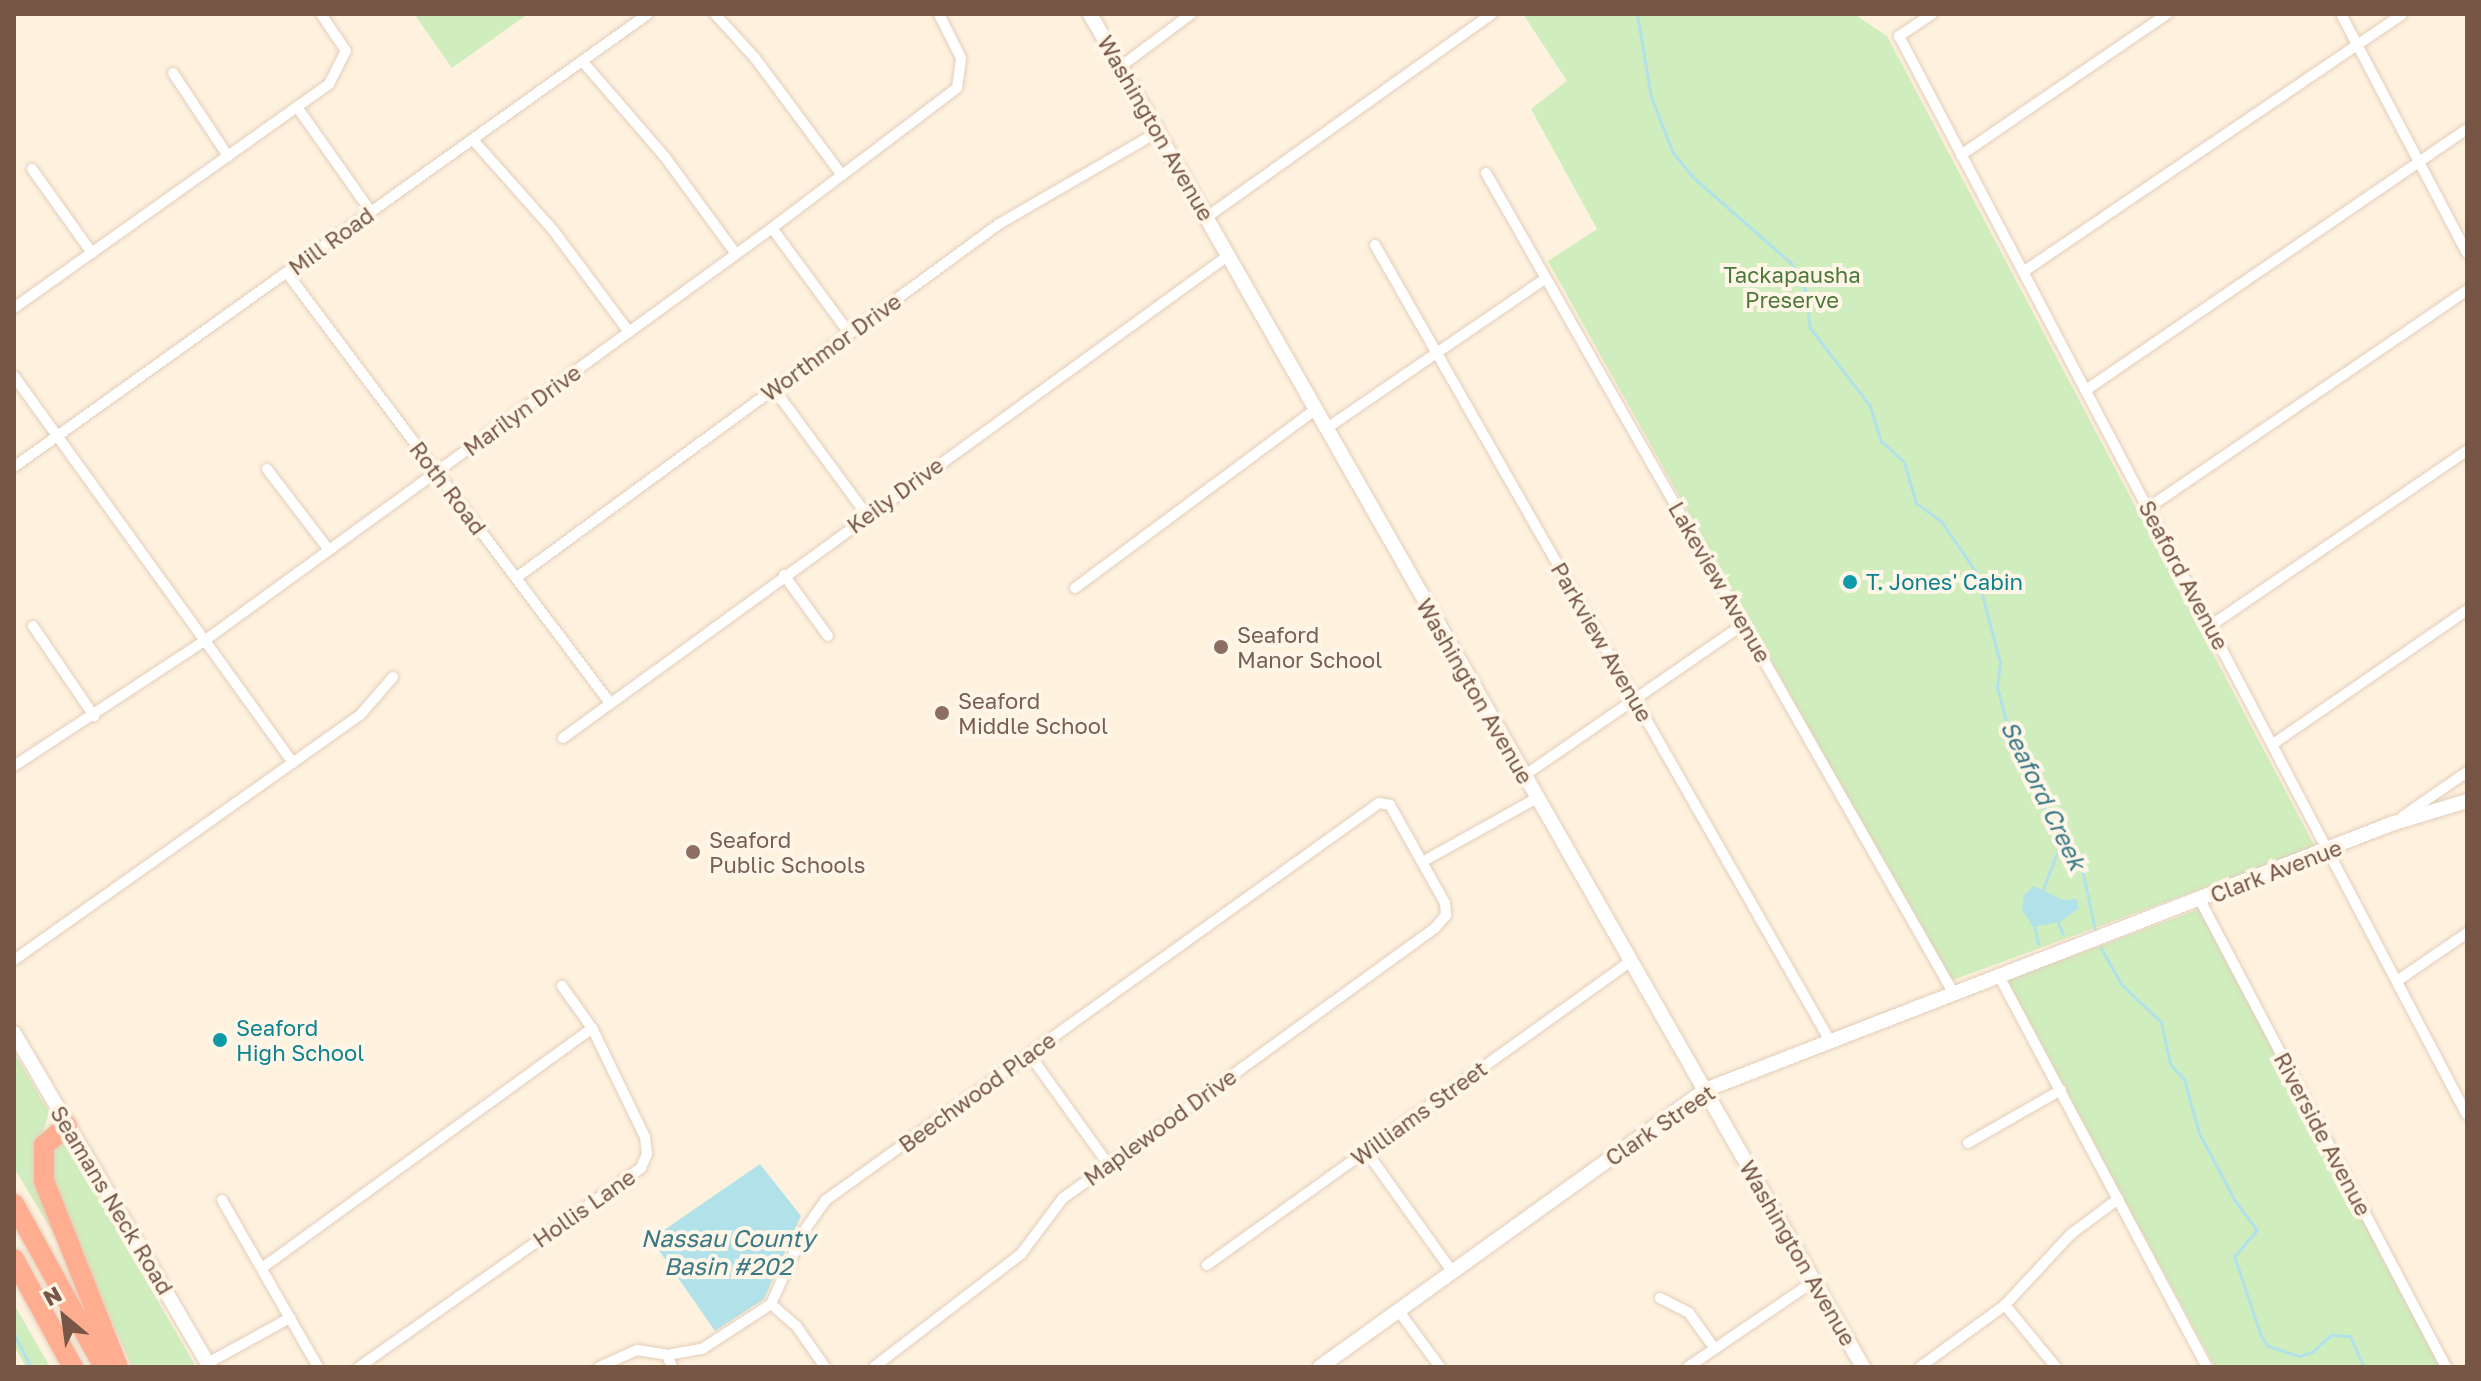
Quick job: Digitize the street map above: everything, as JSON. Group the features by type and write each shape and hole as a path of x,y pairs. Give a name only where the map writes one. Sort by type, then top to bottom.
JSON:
{"highway":[{"path":"67,1126 44,1145 44,1181 118,1367"},
{"path":"14,1204 104,1367"},
{"path":"14,1259 73,1367"}],"street":[{"path":"14,308 329,84 346,51 321,14"},
{"name":"Mill Road","path":"14,467 584,63 648,14"},
{"path":"715,14 842,175"},
{"name":"Marilyn Drive","path":"14,766 204,641 772,228 957,88 961,58 939,14"},
{"name":"Washington Avenue","path":"1090,14 1863,1367"},
{"path":"1120,67 1191,14"},
{"path":"1207,217 1492,14"},
{"name":"Seaford Avenue","path":"1932,14 1899,36 2328,853 2463,1096 2467,1115"},
{"path":"1961,155 2167,14"},
{"path":"2341,14 2467,253"},
{"path":"2023,272 2402,14"},
{"path":"584,63 665,157 736,254"},
{"path":"173,73 228,156"},
{"path":"297,107 371,212"},
{"path":"2086,390 2467,129"},
{"name":"Worthmor Drive","path":"516,578 999,224 1158,132"},
{"path":"474,141 553,230 629,332"},
{"path":"32,169 92,253"},
{"name":"Lakeview Avenue","path":"1486,173 1953,992"},
{"path":"772,228 849,333"},
{"name":"Parkview Avenue","path":"1375,245 1829,1039"},
{"name":"Keily Drive","path":"563,738 1229,255"},
{"name":"Roth Road","path":"287,273 610,703"},
{"path":"1327,428 1546,278"},
{"path":"2148,508 2467,290"},
{"path":"14,376 55,437 293,763"},
{"path":"774,389 867,515"},
{"path":"1075,588 1316,409"},
{"path":"2210,626 2467,451"},
{"path":"267,469 329,550"},
{"path":"784,575 828,636"},
{"path":"2273,744 2467,610"},
{"path":"1525,775 1744,624"},
{"path":"33,626 94,716"},
{"path":"14,960 361,714 393,677"},
{"path":"2391,824 2467,772"},
{"path":"1422,862 1537,798"},
{"name":"Clark Avenue","path":"2086,943 2328,853 2391,824 2467,801"},
{"name":"Beechwood Place","path":"771,1304 804,1231 826,1200 1379,803 1390,805 1422,862"},
{"name":"Maplewood Drive","path":"874,1367 1021,1254 1063,1198 1435,928 1446,915 1442,897 1422,862"},
{"name":"Riverside Avenue","path":"2200,900 2446,1367"},
{"path":"2397,981 2467,933"},
{"name":"Clark Street","path":"1320,1367 1705,1090 1829,1039 2086,943"},
{"name":"Williams Street","path":"1207,1265 1631,961"},
{"path":"1999,976 2207,1367"},
{"name":"Hollis Lane","path":"359,1367 641,1168 647,1154 645,1137 592,1028 562,986"},
{"path":"262,1268 592,1028"},
{"name":"Seamans Neck Road","path":"14,1033 209,1365"},
{"path":"1029,1054 1108,1164"},
{"path":"1968,1143 2061,1090"},
{"path":"1366,1151 1452,1271"},
{"path":"1920,1367 2005,1305 2071,1234 2118,1199"},
{"path":"222,1200 318,1367"},
{"path":"1688,1367 1814,1281"},
{"path":"1660,1298 1689,1313 1715,1349"},
{"path":"599,1367 637,1350 667,1355 702,1349 771,1304 797,1327 825,1367"},
{"path":"2005,1305 2056,1367"},
{"path":"1398,1310 1440,1367"},
{"path":"209,1365 290,1318"},
{"path":"667,1355 672,1367"}],"green space":[{"path":"414,14 528,14 452,68"},
{"name":"Tackapausha Preserve","path":"1523,14 1854,14 1887,36 2315,847 1950,981 1548,261 1597,229 1531,109 1567,81"},
{"path":"2202,908 2444,1367 2215,1367 2006,981"},
{"path":"14,1052 49,1112 34,1164 66,1254 14,1168"},
{"path":"60,1137 196,1367 132,1367 44,1169 49,1143"},
{"path":"14,1304 50,1367 26,1367 14,1346"}],"water":[{"path":"2034,886 2063,900 2077,899 2079,908 2060,922 2033,927 2022,910 2024,895"},
{"name":"Nassau County Basin #202","path":"760,1164 801,1216 764,1299 715,1331 651,1239"}],"waterway":[{"name":"Seaford Creek","path":"1637,14 1651,97 1673,153 1695,179 1791,263 1805,289 1810,328 1870,406 1881,441 1904,462 1916,503 1941,521 1976,572 2000,663 1997,687 2006,720 2049,818 2080,859 2095,930"},
{"path":"2043,889 2063,837"},
{"path":"2034,923 2038,944"},
{"path":"2058,923 2063,934"},
{"name":"Seaford Creek","path":"2101,948 2121,984 2161,1022 2170,1064 2184,1079 2199,1133 2235,1201 2257,1230 2234,1256 2261,1336 2268,1346 2299,1356 2312,1352 2331,1335 2350,1336 2364,1367"},
{"path":"14,1334 31,1367"}],"place":[{"name":"T. Jones' Cabin","path":"1850,582"},
{"name":"Seaford Manor School","path":"1221,647"},
{"name":"Seaford Middle School","path":"942,713"},
{"name":"Seaford Public Schools","path":"693,852"},
{"name":"Seaford High School","path":"220,1040"}]}
